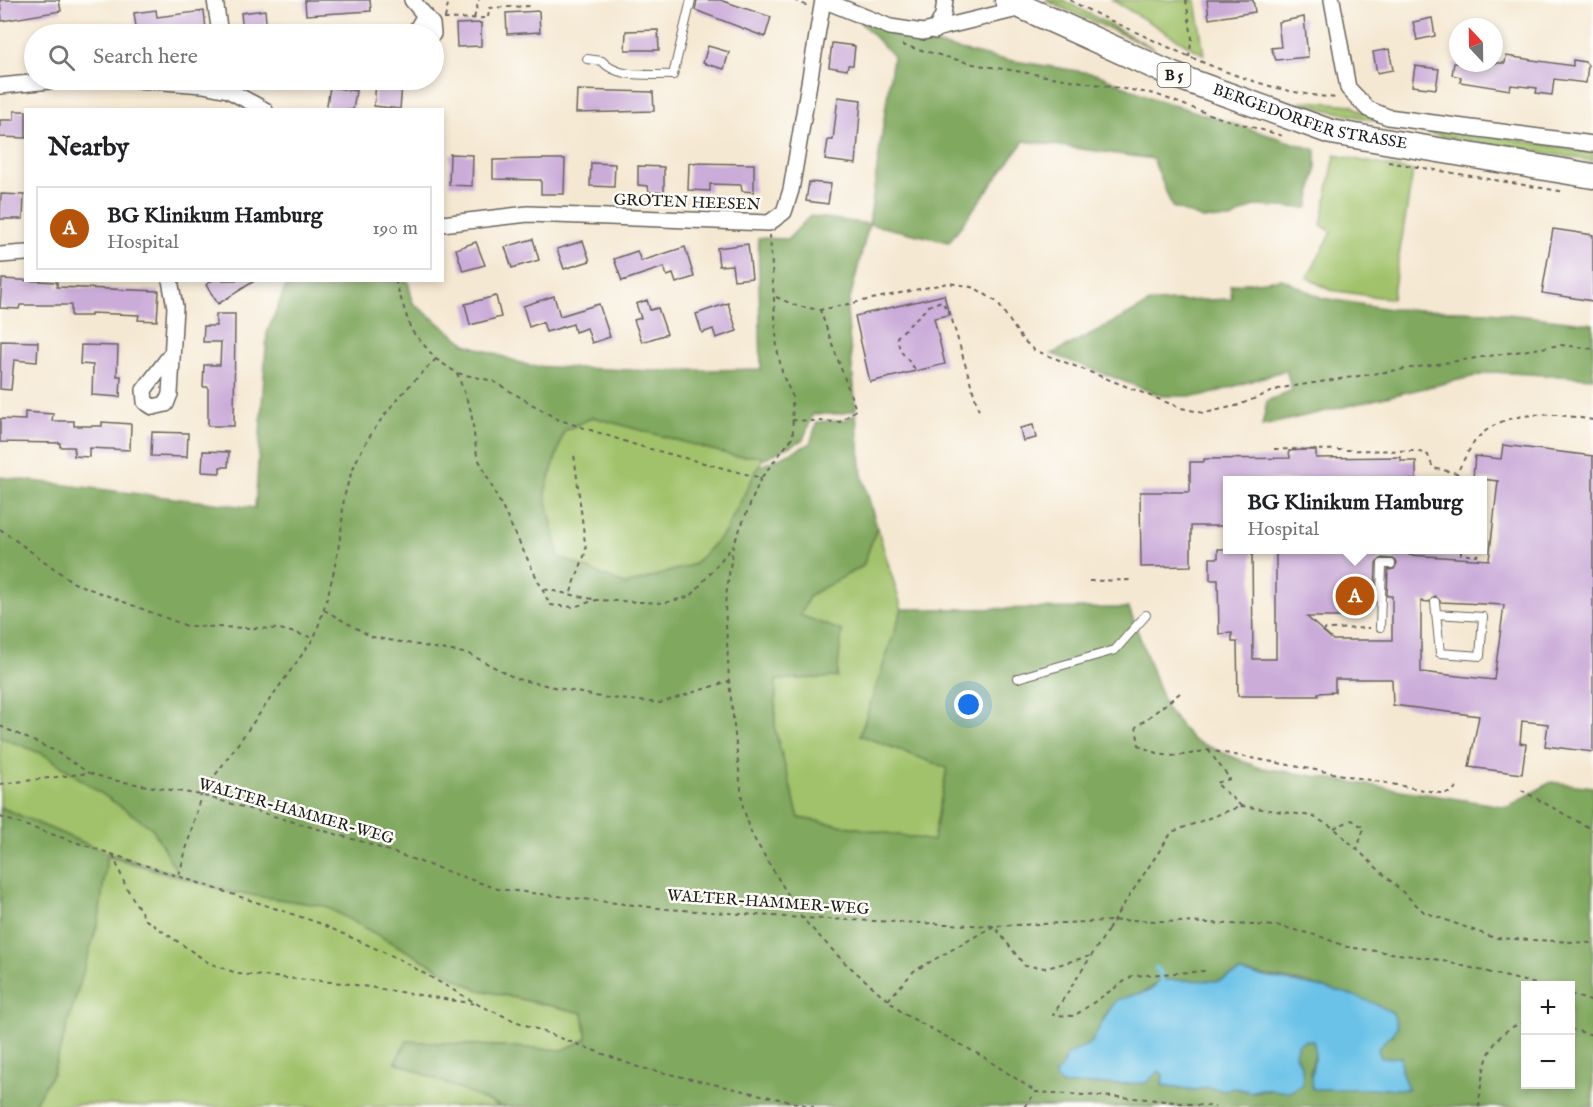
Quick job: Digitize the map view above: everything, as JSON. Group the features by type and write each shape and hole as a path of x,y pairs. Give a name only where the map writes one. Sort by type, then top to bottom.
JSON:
{"main road":[{"name":"BERGEDORFER STRASSE","path":"1015,4 1173,75 1331,132 1593,176"}],"street":[{"path":"215,0 219,24"},
{"path":"412,0 427,17 429,24"},
{"path":"935,31 943,15 945,0"},
{"path":"1332,0 1343,72 1348,88 1368,109 1388,117 1593,144"},
{"path":"822,6 890,27 910,31 935,31 1015,4"},
{"name":"GROTEN HEESEN","path":"444,224 528,214 769,223 784,212 791,190 822,6"},
{"path":"422,24 427,17"},
{"path":"0,86 24,84"},
{"path":"235,90 262,108"},
{"path":"0,255 24,253"},
{"path":"171,282 175,296 172,353"}],"lane":[{"path":"587,59 602,61 609,69 629,73 673,75 691,0"},
{"path":"1380,627 1382,564 1391,564"},
{"path":"1435,602 1436,614 1440,653 1480,656 1483,617 1436,614"},
{"path":"1018,678 1115,650 1146,615"}],"path":[{"path":"445,19 449,0"},
{"path":"474,18 478,0"},
{"path":"794,0 822,6"},
{"path":"1070,0 1189,57 1255,83 1307,96 1358,100"},
{"path":"1186,0 1192,38 1189,57"},
{"path":"427,17 488,18 489,8 530,6"},
{"path":"898,43 973,64 1155,94 1214,116 1285,137"},
{"path":"1382,161 1571,193"},
{"path":"769,223 776,297 777,350 783,376 792,395 793,437 761,478 734,546 725,604 729,681 743,807 752,835 802,918 828,947 904,1014 982,1056 1036,1092 1148,1099 1215,1107"},
{"path":"396,282 411,330 436,358 457,373 493,381 557,419 639,446 761,478"},
{"path":"776,297 797,306 820,310 948,283 975,288 997,302 1022,339 1034,350 1181,408 1204,413 1236,406 1281,388 1561,345 1593,350"},
{"path":"915,369 900,350 897,337 929,306 941,301 950,314 979,411"},
{"path":"792,420 840,422 856,410 820,310"},
{"path":"179,875 201,795 314,638 324,610 341,530 345,494 361,455 384,414 436,358"},
{"path":"457,373 471,411 477,456 550,605 573,607 597,600"},
{"path":"1274,449 1417,451 1428,455 1433,468 1456,474 1482,434 1509,420 1534,414 1593,420"},
{"path":"571,592 586,551 574,454"},
{"path":"0,529 74,583 187,626 280,629 314,638"},
{"path":"544,589 571,592 597,600 664,603 691,596 734,546"},
{"path":"1461,554 1477,556 1477,554"},
{"path":"1089,581 1132,580"},
{"path":"324,610 372,636 470,654 517,679 600,698 660,703 729,681"},
{"path":"1323,632 1326,629 1380,627"},
{"path":"1179,693 1136,727 1139,744 1160,756 1179,756 1208,750 1440,793 1449,793 1457,787"},
{"path":"0,726 55,751 89,773"},
{"path":"1208,750 1230,779 1216,783 1241,806"},
{"name":"WALTER-HAMMER-WEG","path":"0,784 89,773 111,780 201,795 363,842 498,889 667,909 802,918 994,926 1133,920 1279,926 1319,936 1347,948 1435,959 1525,981"},
{"path":"1521,790 1593,830"},
{"path":"1205,971 1132,976 1074,1016 1053,1015 1172,832 1241,806 1312,816 1334,828 1424,912 1495,938 1593,943"},
{"path":"0,817 319,923 399,959 479,1005 515,1021 638,1067 814,1107"},
{"path":"1334,828 1352,820 1364,828 1357,849"},
{"path":"112,855 126,887 146,920 209,963 239,974 344,983 479,1005"},
{"path":"888,1000 914,971 994,926 1025,966 1047,968 1090,956"},
{"path":"1575,996 1593,1002"},
{"path":"1479,1107 1480,1091 1490,1047 1502,1033 1521,1024"},
{"path":"1575,1030 1593,1035"},
{"path":"1024,1107 1036,1092"}],"green space":[{"path":"1045,0 1063,0 1155,49"},
{"path":"1112,0 1196,0 1204,55"},
{"path":"858,20 913,39 995,58 1097,74 1152,98 1316,150 1316,171 1308,208 1254,206 1231,219 1203,219 1172,207 1153,159 1024,141 949,242 869,224 893,56"},
{"path":"1308,101 1352,105 1361,112 1593,153 1593,161 1441,136 1298,103"},
{"path":"1335,155 1413,171 1392,299 1330,290 1307,278 1332,232 1321,225"},
{"path":"810,216 869,224 847,311 856,410 841,414 813,414 803,440 762,460 761,456 734,456 593,417 564,431 545,492 559,557 626,585 695,564 725,532 758,467 810,444 817,422 845,420 856,414 862,475 877,527 863,566 810,595 800,615 842,631 837,677 776,680 775,730 799,818 933,841 947,768 860,735 902,609 1129,608 1166,708 1193,740 1257,767 1508,807 1551,782 1593,787 1593,1107 502,1107 395,1062 407,1041 563,1050 587,1039 583,1013 476,989 325,906 230,892 107,856 99,919 53,1073 32,1107 0,1107 0,807 112,855 178,874 152,828 45,755 0,737 0,477 255,508 267,333 288,282 408,282 413,303 466,344 530,366 653,371 761,369 758,238 788,239","holes":["1240,972 1307,983 1325,989 1393,1035 1384,1039 1378,1049 1381,1058 1401,1057 1401,1070 1407,1089 1361,1089 1310,1075 1316,1048 1313,1041 1305,1040 1298,1044 1295,1055 1302,1067 1274,1090 1250,1092 1236,1088 1221,1090 1207,1087 1195,1090 1162,1085 1163,1075 1159,1070 1145,1083 1061,1085 1064,1061 1090,1044 1108,1011 1148,989 1159,980 1219,981"]},
{"path":"1282,279 1322,298 1390,309 1490,312 1593,324 1593,378 1493,372 1262,426 1267,401 1292,390 1286,370 1204,396 1162,396 1052,354 1152,302 1232,299 1230,285"},
{"path":"593,417 734,456 761,456 762,460 725,532 695,564 625,585 559,557 545,492 564,431"},
{"path":"877,527 902,609 860,735 947,768 933,841 799,818 775,730 776,680 837,677 800,615 810,595 863,566"},
{"path":"0,737 45,755 152,828 179,875 112,855 0,807"},
{"path":"107,856 230,892 325,906 476,989 583,1013 587,1039 563,1050 408,1041 395,1062 502,1107 152,1107 89,1104 32,1107 53,1073 99,919"}],"water":[{"path":"1240,972 1338,991 1393,1013 1397,1026 1378,1049 1381,1058 1401,1057 1401,1070 1408,1089 1313,1089 1311,1077 1315,1047 1313,1041 1305,1040 1298,1044 1295,1055 1302,1067 1303,1084 1290,1092 1261,1089 1250,1092 1236,1088 1221,1090 1207,1087 1195,1090 1162,1085 1163,1075 1159,1071 1146,1083 1061,1085 1054,1075 1061,1069 1067,1055 1091,1043 1117,1000 1151,990 1159,980 1219,981"}],"building":[{"path":"0,0 59,0 61,11 2,21"},
{"path":"305,0 370,0 371,11 306,15"},
{"path":"697,0 720,0 771,17 765,37 695,10"},
{"path":"1207,0 1253,0 1255,12 1209,19"},
{"path":"156,10 157,17 204,11 205,24 136,24 134,13"},
{"path":"265,10 266,24 242,24 241,13"},
{"path":"539,11 540,32 507,34 506,13"},
{"path":"1304,17 1308,57 1276,60 1271,48 1281,47 1278,22"},
{"path":"1432,18 1435,36 1417,40 1413,22"},
{"path":"481,23 481,46 457,47 456,24"},
{"path":"658,30 659,50 625,50 626,31"},
{"path":"832,43 855,46 853,65 848,65 847,70 829,67"},
{"path":"708,46 729,52 724,69 703,63"},
{"path":"1389,49 1393,70 1377,73 1373,52"},
{"path":"1506,56 1573,66 1573,60 1585,62 1588,65 1586,83 1554,79 1552,95 1536,93 1537,88 1511,85 1510,90 1460,82 1461,77 1452,75 1452,72 1503,72 1503,63 1505,63"},
{"path":"1415,66 1439,69 1436,89 1412,86"},
{"path":"329,90 356,91 353,108 326,108"},
{"path":"375,90 402,90 400,108 374,106"},
{"path":"577,90 653,92 654,111 576,113"},
{"path":"838,97 861,100 856,164 825,160 828,140 833,140"},
{"path":"14,111 24,111 24,138 0,137 0,120 14,120"},
{"path":"450,154 473,155 472,186 449,185"},
{"path":"565,159 564,194 541,194 541,180 493,179 493,160"},
{"path":"591,163 615,164 614,187 590,186"},
{"path":"689,163 754,164 754,192 742,191 741,185 710,184 710,191 688,190"},
{"path":"638,166 664,167 664,192 649,192 648,186 638,185"},
{"path":"809,182 831,184 828,204 806,201"},
{"path":"1,194 24,195 23,219 0,219"},
{"path":"1553,229 1593,235 1593,301 1542,293"},
{"path":"533,239 539,260 512,268 505,247"},
{"path":"583,241 590,261 564,269 557,249"},
{"path":"476,242 485,265 463,271 456,249"},
{"path":"748,244 752,278 734,280 732,265 719,266 717,248"},
{"path":"685,247 694,277 676,283 673,274 667,276 664,267 622,281 614,259 637,251 641,261"},
{"path":"2,279 57,282 57,287 159,291 157,321 138,320 139,315 91,313 91,316 71,316 71,305 20,305 19,309 0,308"},
{"path":"210,282 253,282 218,304 206,285"},
{"path":"944,295 949,315 934,318 945,364 870,382 855,316"},
{"path":"496,296 501,317 470,325 465,304"},
{"path":"554,296 560,316 599,304 610,337 592,343 587,328 575,332 573,324 546,332 543,322 529,327 523,306"},
{"path":"647,300 650,310 658,308 667,334 642,342 634,320 641,318 636,304"},
{"path":"728,303 737,331 716,338 713,329 702,333 696,314"},
{"path":"216,314 235,314 234,426 208,426 208,387 203,387 204,365 220,365 221,342 203,342 204,326 216,326"},
{"path":"1,341 38,342 37,362 14,360 11,390 0,389"},
{"path":"81,345 118,346 117,376 121,376 120,397 92,395 93,365 80,364"},
{"path":"25,412 53,414 52,421 74,421 74,426 102,426 102,422 131,424 130,450 89,448 89,457 74,456 74,447 60,447 60,443 0,442 0,419 25,420"},
{"path":"1033,425 1036,438 1023,441 1020,428"},
{"path":"152,432 188,433 187,457 151,456"},
{"path":"1503,445 1593,456 1593,752 1545,746 1548,724 1522,721 1520,743 1526,744 1522,774 1469,767 1479,716 1393,705 1392,679 1335,679 1335,692 1318,693 1318,696 1238,696 1237,642 1232,642 1232,633 1219,634 1218,580 1210,580 1210,558 1218,558 1218,549 1223,549 1223,554 1252,554 1253,659 1276,659 1276,554 1409,554 1489,560 1498,481 1487,480 1487,476 1473,476 1475,456 1501,459","holes":["1382,558 1393,559 1397,563 1394,569 1388,570 1387,596 1392,596 1392,640 1333,640 1307,617 1360,617 1360,596 1375,596 1376,563","1435,596 1441,602 1504,605 1494,680 1421,672 1421,601 1429,602"]},
{"path":"1316,450 1316,458 1401,457 1401,461 1416,461 1416,476 1223,476 1223,526 1191,526 1191,566 1141,567 1140,492 1190,492 1190,462 1204,462 1204,459 1290,458 1289,451"},
{"path":"203,451 229,452 228,467 220,467 220,473 202,472"}],"waterway":[{"path":"1156,968 1162,980"}],"place":[{"name":"BG Klinikum Hamburg","path":"1355,596"}]}
